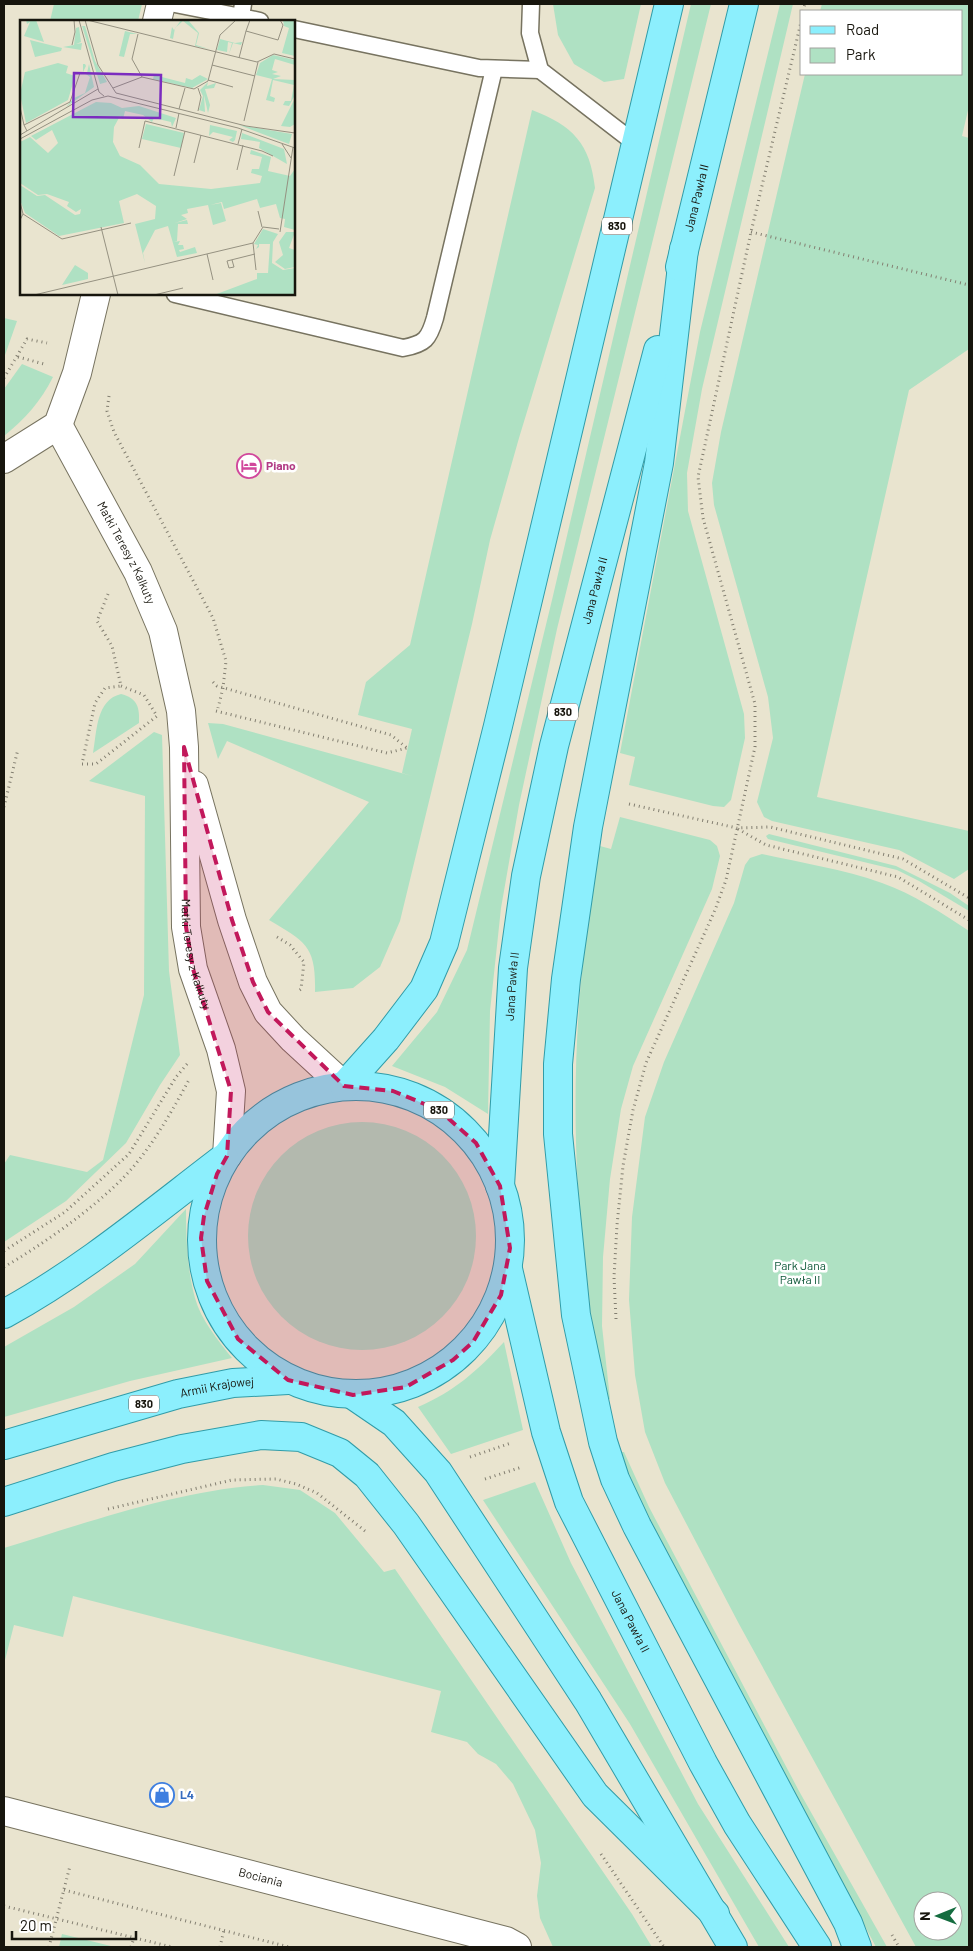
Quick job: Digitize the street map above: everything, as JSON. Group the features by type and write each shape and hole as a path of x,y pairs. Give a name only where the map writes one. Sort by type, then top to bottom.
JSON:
{"main road":[{"name":"830","path":"344,1086 386,1039 424,989 444,944 460,884 669,4"},
{"name":"Jana Pawła II","path":"500,1186 513,968 526,876 554,746 684,249 744,4"},
{"path":"684,249 659,464 588,828 566,979 558,1064 558,1134 564,1208 576,1315 604,1442 615,1479 641,1535 848,1923 857,1947"},
{"name":"830","path":"344,1086 393,1091 417,1098 439,1110 476,1143 500,1186 510,1227 508,1268 501,1295 489,1319 473,1342 431,1376 406,1387 380,1393 353,1395 331,1393 288,1380 252,1355 225,1322 207,1282 202,1238 204,1216 217,1174 244,1135 269,1113 306,1095 344,1086"},
{"name":"830","path":"4,1314 30,1300 82,1264 228,1156"},
{"name":"Jana Pawła II","path":"508,1268 550,1445 569,1502 703,1763 737,1824 818,1947"},
{"name":"Armii Krajowej","path":"4,1445 178,1394 233,1383 288,1380"},
{"path":"353,1395 394,1423 444,1482 588,1701 733,1947"},
{"path":"4,1502 113,1467 182,1449 269,1435 301,1437 340,1453 367,1474 406,1524 595,1795 715,1914"}],"street":[{"path":"157,20 161,4"},
{"path":"4,458 58,425 77,373 96,295"},
{"name":"Matki Teresy z Kalkuty","path":"58,425 138,572 163,631 181,711 184,747 186,927 193,969 204,1008 221,1049 231,1091 228,1156"},
{"name":"Matki Teresy z Kalkuty","path":"184,747 232,920 253,982 268,1012 293,1039 344,1086"},
{"name":"Bociania","path":"4,1811 506,1941 517,1947"}],"lane":[{"path":"175,4 242,11 258,20"},
{"path":"531,4 530,34 540,70"},
{"path":"295,28 479,68 540,70 636,144"},
{"path":"179,295 403,348 419,345 430,335 436,318 494,69"}],"path":[{"path":"616,1322 614,1276 617,1225 623,1166 633,1110 646,1063 715,910 733,854 755,747 755,704 703,518 698,477 751,232 800,26"},
{"path":"751,232 969,285"},
{"path":"4,378 27,339 54,345"},
{"path":"18,357 49,365"},
{"path":"109,391 107,411 114,432 213,618 226,661 224,688 217,712 387,753 407,748 391,735 224,688 216,686 211,680"},
{"path":"97,621 112,646 121,686"},
{"path":"130,737 96,764 82,764 94,703 105,688 121,686 144,696 157,716"},
{"path":"4,807 18,749"},
{"path":"624,802 737,828 770,827 902,859 969,898"},
{"path":"737,828 766,845 898,877 969,920"},
{"path":"4,1251 65,1212 128,1154 176,1077 191,1059"},
{"path":"4,1267 26,1254 75,1218 123,1177 154,1140 192,1076"},
{"path":"550,1445 466,1484 444,1482 452,1462 550,1445"},
{"path":"105,1509 232,1480 276,1479 296,1484 317,1493 332,1503 360,1529 383,1539 406,1524"},
{"path":"49,1947 80,1830"},
{"path":"64,1890 289,1947"},
{"path":"4,1906 57,1917 172,1947"},
{"path":"220,1947 224,1930"},
{"path":"132,1947 134,1938"}],"highlighted area":[{"path":"184,747 232,920 253,982 268,1012 344,1086 393,1091 439,1110 476,1143 500,1186 510,1248 501,1295 473,1342 453,1360 406,1387 353,1395 288,1380 238,1339 207,1281 201,1238 204,1216 217,1174 227,1156 231,1091 193,969 186,927"}],"green space":[{"path":"54,4 142,4 138,20 50,20"},
{"path":"553,4 641,4 624,79 604,82 574,64 558,35"},
{"path":"691,4 711,4 557,629 519,805 501,908 490,1011 488,1114 445,1087 392,1066 437,1012 467,950 552,600"},
{"path":"780,4 793,4 702,389 687,473 688,511 744,714 745,738 731,800 724,807 713,806 629,785 635,757 620,753 700,332"},
{"path":"822,4 969,4 969,106 962,136 969,138 969,349 909,390 817,797 969,831 969,869 954,879 899,850 772,821 764,817 757,802 773,738 768,697 714,505 712,483 721,432 805,75 963,75 963,10 820,10"},
{"path":"532,110 558,123 577,138 589,159 595,188 490,540 472,624 400,921 380,967 353,988 315,992 313,964 311,955 306,947 292,934 269,920 369,802 227,741 218,759 208,723 223,724 412,776 402,773 412,729 358,715 366,682 410,645"},
{"path":"4,318 17,321 4,358"},
{"path":"22,364 53,377 32,409 4,436 4,389"},
{"path":"121,694 131,698 136,704 139,712 139,723 93,753 97,726 102,710 113,697"},
{"path":"154,732 162,735 169,971 180,1055 126,1143 66,1201 4,1242 4,1164 10,1155 87,1172 103,1160 144,995 145,796 89,781"},
{"path":"620,817 710,840 717,846 720,856 712,889 633,1066 621,1109 610,1179 603,1257 602,1326 610,1399 606,1400 593,1331 578,1193 576,1053 589,915 600,846 611,849"},
{"path":"769,834 896,866 950,893 969,906 969,911 897,870 768,839 766,836"},
{"name":"Park Jana Pawła II","path":"762,854 867,878 894,887 916,898 969,931 969,1947 916,1947 739,1624 665,1483 645,1432 635,1375 629,1300 632,1217 645,1117 664,1062 734,903 745,865 750,858"},
{"path":"351,1122 373,1122 395,1127 416,1135 443,1155 463,1182 474,1214 476,1236 474,1258 463,1290 443,1317 416,1337 395,1345 373,1350 351,1350 329,1345 308,1337 281,1317 261,1290 253,1269 248,1247 248,1225 253,1203 261,1182 281,1155 308,1135 329,1127"},
{"path":"186,1209 189,1265 195,1298 206,1322 232,1358 130,1381 4,1417 4,1347 74,1307 135,1264"},
{"path":"504,1342 523,1430 451,1454 418,1407 443,1394 465,1379"},
{"path":"624,1452 649,1507 799,1791 887,1947 876,1947 635,1491 620,1455"},
{"path":"535,1482 571,1563 698,1804 789,1947 759,1947 630,1724 483,1500"},
{"path":"263,1485 300,1490 335,1513 384,1572 395,1569 632,1914 652,1947 553,1947 540,1918 537,1896 541,1863 535,1830 513,1784 496,1764 478,1754 467,1742 431,1732 441,1691 73,1596 63,1637 14,1625 4,1664 4,1548 132,1509 198,1493"},
{"path":"62,1934 115,1947 59,1947"}],"place":[{"name":"Piano","path":"249,466"},
{"name":"L4","path":"162,1795"}]}
